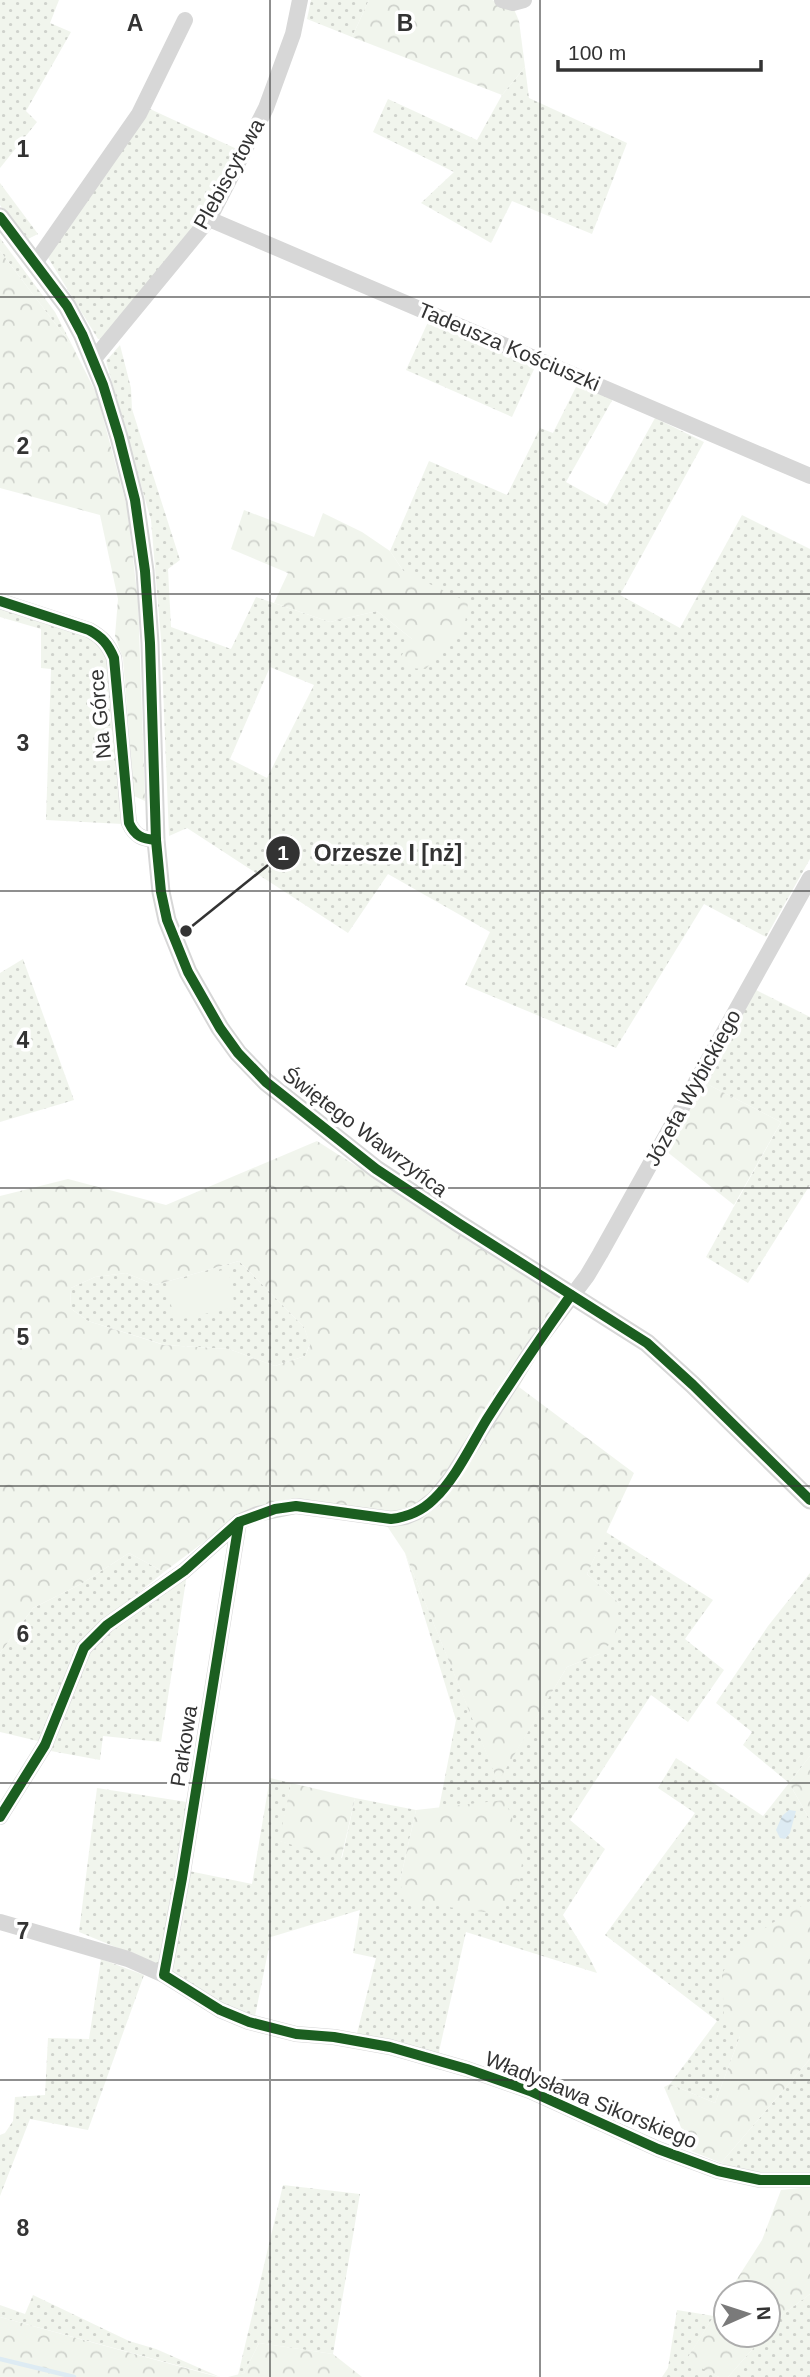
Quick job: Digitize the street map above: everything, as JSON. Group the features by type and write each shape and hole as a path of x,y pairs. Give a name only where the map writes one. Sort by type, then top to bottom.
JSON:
{"street":[{"name":"Plebiscytowa","path":"93,360 209,219 266,108 293,34 300,0"},
{"path":"502,0 524,0"},
{"path":"35,263 139,114 186,20"},
{"name":"Świętego Wawrzyńca","path":"0,217 66,306 82,334 119,437 135,500 142,545 150,643 156,840 161,892 174,939 202,999 238,1053 274,1089 376,1169 648,1343 810,1500"},
{"name":"Tadeusza Kościuszki","path":"209,219 810,476"},
{"name":"Na Górce","path":"0,601 89,630 109,646 114,658 129,823 134,834 156,840"},
{"name":"Józefa Wybickiego","path":"571,1295 600,1254 810,878"},
{"path":"0,1817 45,1745 85,1648 107,1625 184,1571 239,1522 275,1508 296,1506 391,1518 405,1517 417,1512 434,1499 451,1478 533,1348 571,1295"},
{"name":"Parkowa","path":"164,1975 239,1522"},
{"name":"Władysława Sikorskiego","path":"0,1922 128,1959 164,1975 220,2010 248,2022 296,2034 334,2037 390,2047 467,2069 539,2095 658,2149 718,2171 760,2180 810,2180"}],"green space":[{"path":"0,0 59,0 50,23 71,32 26,111 37,122 0,168"},
{"path":"311,0 369,0 352,37 307,19"},
{"path":"369,0 492,0 513,7 519,21 525,67 502,95 352,37"},
{"path":"525,67 529,98 627,143 592,234 512,201 491,243 421,203 454,172 373,132 388,99 477,140 502,95"},
{"path":"150,109 239,150 204,215 107,338 98,339 47,256"},
{"path":"0,183 38,234 26,240 0,205"},
{"path":"0,238 55,312 73,347 0,251"},
{"path":"0,251 73,347 97,395 127,507 138,601 145,801 134,796 123,659 115,636 118,599 100,515 0,488"},
{"path":"428,322 535,367 512,417 406,370"},
{"path":"120,345 131,388 132,409 180,560 168,569 171,627 231,649 256,597 330,622 377,611 412,639 426,669 404,572 390,551 429,461 507,495 540,428 553,433 578,383 614,397 566,482 607,505 655,418 704,442 620,595 680,628 742,515 810,549 810,859 766,937 704,904 616,1048 465,985 490,932 388,874 348,933 187,828 169,836 161,639 151,520 106,361","holes":["270,667 314,685 267,778 230,759"]},
{"path":"244,510 314,537 323,513 362,532 390,551 404,572 468,602 465,623 426,669 407,668 400,658 412,639 377,611 330,622 274,603 288,573 231,549"},
{"path":"0,604 99,643 109,664 123,824 46,820 51,669 41,668 41,629 0,617"},
{"path":"23,959 74,1100 0,1122 0,973"},
{"path":"754,989 810,1017 810,1185 748,1283 706,1257 781,1122 703,1082"},
{"path":"703,1082 781,1122 734,1205 666,1151"},
{"path":"317,1141 565,1299 519,1387 634,1473 587,1574 619,1603 617,1629 612,1642 599,1654 567,1667 498,1782 405,1553 379,1514 345,1505 224,1527 164,1572 129,1553 81,1584 33,1608 0,1653 0,1196 68,1179 166,1205","holes":["239,1261 304,1327 310,1345 305,1356 275,1366 229,1349 164,1345 88,1321 70,1308 71,1288 95,1277 126,1273 155,1285"]},
{"path":"239,1261 304,1327 310,1344 305,1356 275,1366 229,1349 165,1345 88,1321 70,1308 71,1288 95,1277 126,1273 155,1285"},
{"path":"228,1269 235,1307 174,1321 167,1282"},
{"path":"606,1532 713,1600 685,1639 724,1670 688,1722 651,1695 570,1820 605,1849 563,1915 597,1973 466,1932 438,2056 357,2033 376,1958 353,1953 360,1910 271,1937 255,2016 227,2009 169,1973 189,1871 252,1884 270,1778 291,1783 280,1841 342,1858 355,1798 416,1810 400,1881 505,1801 439,1808 456,1720 405,1553 498,1781 567,1667 599,1654 619,1603 587,1574"},
{"path":"129,1553 164,1572 97,1627 42,1742 0,1732 0,1653 33,1608 81,1584"},
{"path":"810,1573 810,1756 789,1783 743,1745 752,1732 716,1703 768,1626"},
{"path":"187,1574 161,1742 103,1736 100,1760 51,1751 90,1652 113,1628"},
{"path":"810,1756 810,1820 789,1783"},
{"path":"676,1758 763,1816 789,1783 810,1820 810,1901 740,2036 715,2103 670,2084 717,2021 605,1935 695,1813 658,1788"},
{"path":"291,1783 355,1798 341,1859 279,1841"},
{"path":"97,1788 187,1802 159,1965 79,1932"},
{"path":"505,1800 524,1849 519,1883 499,1914 404,1901 400,1881 416,1810"},
{"path":"810,1901 810,2059 721,2163 691,2151 664,2087 670,2084 715,2103 740,2036 724,2019 722,1974 736,1948"},
{"path":"101,1959 144,1975 88,2130 30,2119 0,2196 0,2135 5,2133 13,2121 15,2097 45,2095 48,2038 89,2039"},
{"path":"810,2059 810,2173 750,2172 721,2163"},
{"path":"283,2185 360,2194 333,2354 259,2343 244,2373 238,2375"},
{"path":"810,2187 810,2294 782,2315 782,2279 737,2279 762,2240 781,2190"},
{"path":"810,2294 810,2377 728,2377 753,2349 782,2349 783,2314"},
{"path":"33,2295 129,2341 156,2349 220,2377 0,2317 0,2305 25,2314"},
{"path":"677,2310 712,2316 687,2359 719,2377 662,2377 668,2368"},
{"path":"0,2317 218,2377 0,2377"},
{"path":"712,2319 712,2349 753,2349 728,2377 719,2377 686,2360"},
{"path":"259,2343 333,2354 362,2377 228,2377 244,2373"}],"water":[{"path":"789,1810 796,1811 790,1833 785,1839 780,1838 776,1830 782,1816"}],"waterway":[{"path":"0,2359 74,2377"}],"cycle path":[{"path":"0,217 67,306 103,385 119,437 135,500 145,571 156,840 161,892 167,920 188,972 220,1028 238,1053 266,1082 376,1169 647,1343 810,1500"},
{"path":"0,601 89,630 107,645 114,658 129,823 140,836 156,840"},
{"path":"0,1817 45,1745 84,1648 107,1625 184,1571 239,1522 275,1509 296,1506 391,1519 409,1515 425,1507 442,1491 456,1471 497,1403 571,1295"},
{"path":"239,1522 164,1975 220,2010 249,2022 296,2034 334,2037 390,2047 467,2069 530,2091 658,2149 718,2171 760,2180 810,2180"}],"place":[{"name":"Orzesze I [nż]","path":"186,931"}]}
